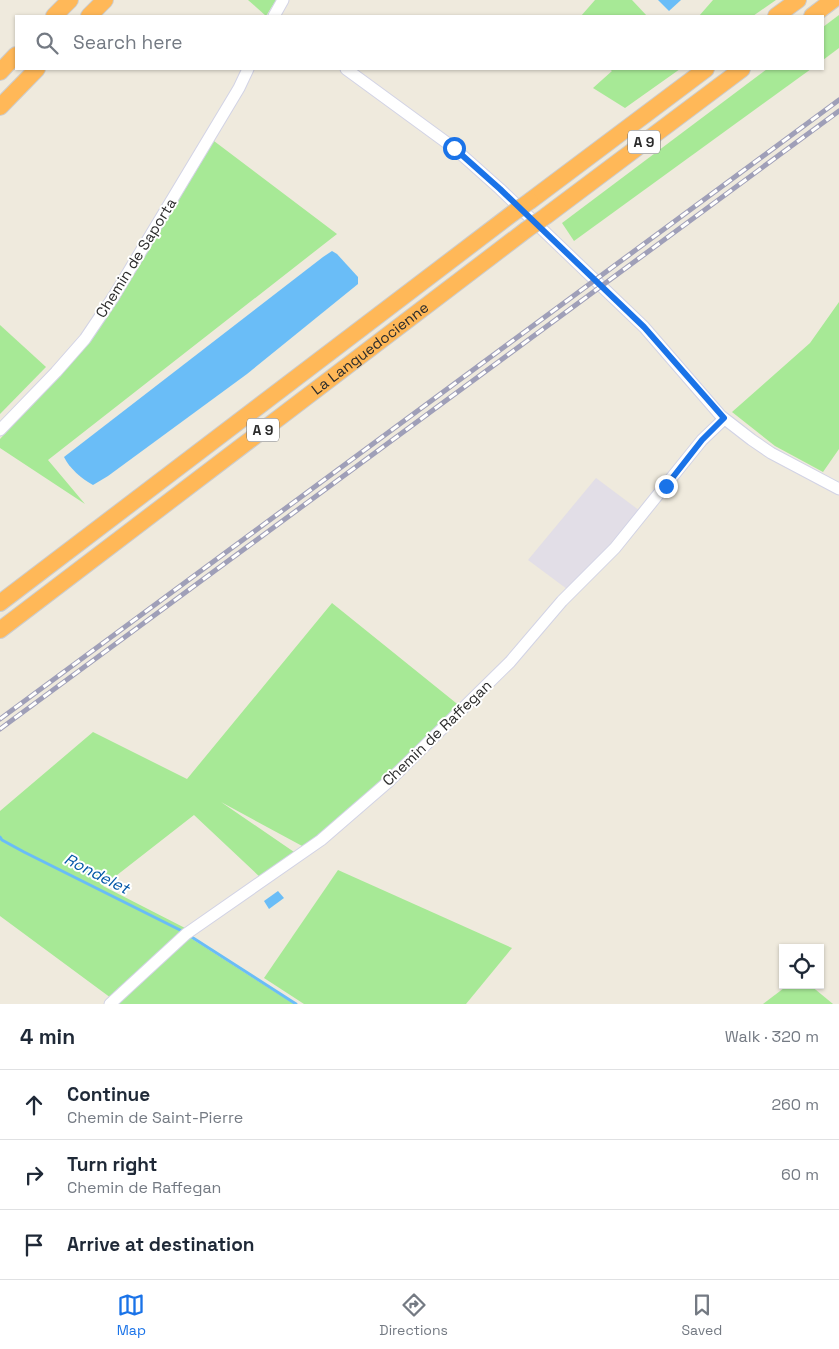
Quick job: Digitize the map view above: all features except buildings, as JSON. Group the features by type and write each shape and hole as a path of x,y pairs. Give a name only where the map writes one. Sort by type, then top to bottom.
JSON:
{"highway":[{"path":"55,15 70,0"},
{"path":"90,15 105,0"},
{"path":"777,15 798,0"},
{"path":"813,15 833,0"},
{"path":"0,72 15,56"},
{"path":"0,107 37,70"},
{"name":"La Languedocienne","path":"0,603 705,70"},
{"name":"La Languedocienne","path":"0,630 526,230 741,70"}],"street":[{"path":"275,15 283,0"},
{"name":"Chemin de Saporta","path":"0,430 79,345 114,296 239,88 248,70"},
{"path":"347,70 454,148 500,189 644,327 724,418 771,453 839,489"},
{"name":"Chemin de Raffegan","path":"110,1004 186,934 321,840 388,782 510,662 562,601 615,548 702,440 724,418"}],"shaded area":[{"path":"596,478 640,511 606,553 567,589 528,560"}],"green space":[{"path":"248,0 276,0 265,15"},
{"path":"595,0 632,0 646,15 582,15"},
{"path":"713,0 776,0 754,15 700,15"},
{"path":"839,15 839,48 824,59 824,26"},
{"path":"610,70 679,70 625,108 593,88 612,71"},
{"path":"766,70 810,70 574,241 562,223"},
{"path":"214,141 337,234 48,460 85,504 0,448 0,439 88,343 118,301"},
{"path":"839,302 839,449 823,472 775,446 732,412 810,343"},
{"path":"0,325 46,367 0,414"},
{"path":"332,603 461,707 398,772 304,847 221,802 297,854 262,879 194,815 103,886 185,928 111,998 0,916 0,811 93,732 187,779"},
{"path":"338,870 512,948 466,1004 304,1004 264,978"},
{"path":"189,937 294,1004 115,1004"},
{"path":"783,989 815,989 833,1004 763,1004"}],"water":[{"path":"658,0 681,0 669,11"},
{"path":"332,251 358,277 358,284 247,374 108,476 93,485 72,469 64,457"},
{"path":"278,891 284,898 269,909 264,901"}],"waterway":[{"name":"Rondelet","path":"0,837 24,852 182,931"},
{"name":"Rondelet","path":"190,936 296,1004"}],"railway":[{"path":"0,719 839,100"},
{"path":"0,729 839,111"}],"route":[{"path":"454,148 500,189 644,327 720,416 724,418 702,440 666,486"}]}
